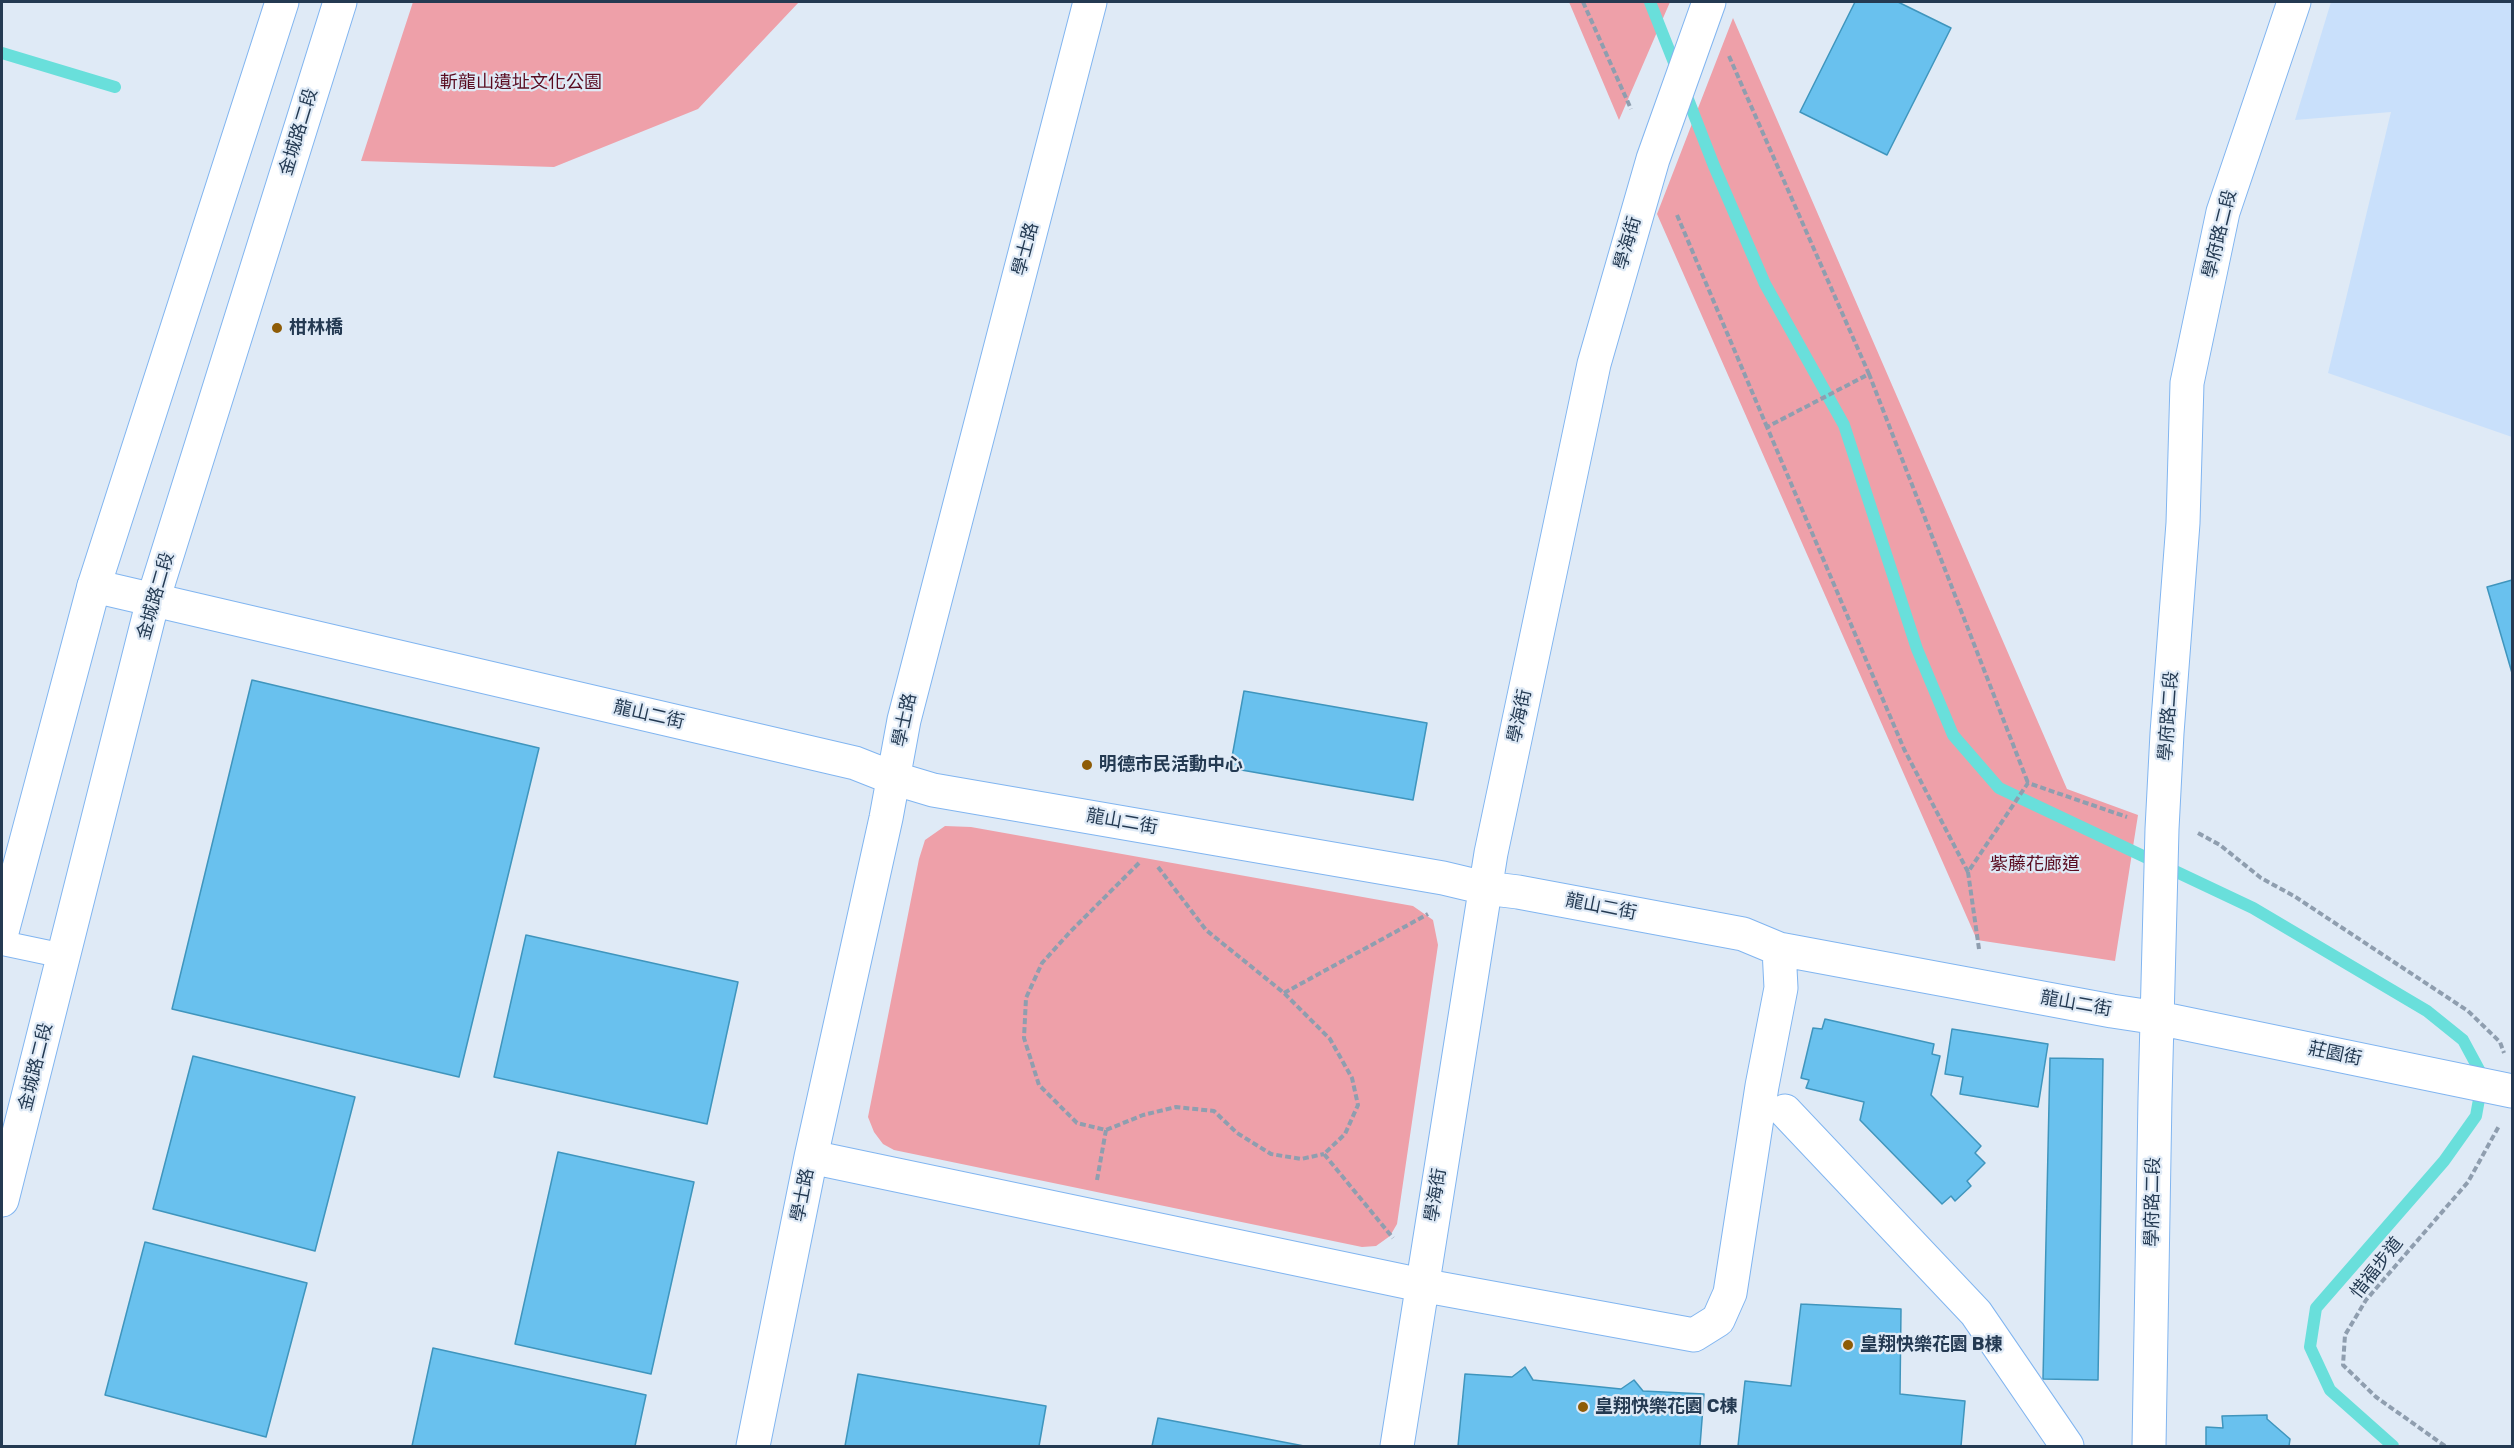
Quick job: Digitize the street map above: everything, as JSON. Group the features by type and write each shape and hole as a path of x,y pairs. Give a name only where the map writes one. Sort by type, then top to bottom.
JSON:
{"street":[{"path":"2,932 94,586 282,2"},
{"name":"金城路二段","path":"2,1200 153,600 340,2"},
{"name":"學士路","path":"753,1446 811,1157 904,720 1090,2"},
{"name":"學府路二段","path":"2149,1446 2162,829 2183,523 2187,383 2223,212 2294,2"},
{"name":"學海街","path":"1397,1446 1485,888 1594,364 1653,159 1708,4"},
{"name":"龍山二街","path":"94,586 855,763 933,790 1443,878 1485,888 1518,892 1743,934 1779,949 2158,1018"},
{"path":"811,1157 1421,1285 1694,1335 1718,1320 1730,1293 1762,1086 1781,988 1779,949"},
{"name":"莊園街","path":"2158,1018 2512,1090"},
{"path":"1785,1112 1976,1313 2067,1446"}],"lane":[{"path":"2,943 64,956"}],"path":[{"path":"1583,2 1653,159"},
{"path":"1708,4 1869,374 2028,783 2162,829 2198,832 2220,845 2261,878 2294,896 2468,1011 2500,1042 2504,1053"},
{"path":"1676,212 1904,749 1968,872 1980,960"},
{"path":"1767,427 1869,374"},
{"path":"1968,872 2028,783"},
{"path":"1140,862 1042,963 1026,998 1024,1038 1039,1085 1077,1123 1107,1131 1143,1115 1176,1107 1214,1111 1237,1133 1271,1154 1301,1159 1324,1154 1345,1134 1358,1105 1352,1078 1330,1039 1284,993 1206,930 1155,863"},
{"path":"1284,993 1433,911"},
{"name":"惜福步道","path":"2445,1446 2376,1397 2343,1365 2345,1335 2366,1300 2468,1182 2500,1124"},
{"path":"1096,1186 1107,1131"},
{"path":"1324,1154 1395,1241"}],"shaded area":[{"path":"2331,2 2512,2 2512,437 2328,373 2391,112 2295,120"}],"green space":[{"name":"斬龍山遺址文化公園","path":"413,2 799,2 698,109 554,167 361,161"},
{"path":"1569,2 1670,2 1619,120"},
{"name":"紫藤花廊道","path":"1733,18 2067,789 2138,815 2115,961 1977,940 1657,214"},
{"path":"945,826 971,827 1413,906 1433,920 1438,945 1397,1224 1390,1236 1376,1246 1362,1247 894,1150 883,1144 874,1132 868,1117 919,859 925,840"}],"building":[{"path":"1855,2 1898,2 1951,28 1887,155 1800,112"},
{"path":"2512,580 2512,673 2487,587"},
{"path":"252,680 539,748 459,1077 172,1009"},
{"path":"1244,691 1427,723 1413,800 1230,768"},
{"path":"526,935 738,982 707,1124 494,1077"},
{"path":"1825,1019 1934,1044 1932,1054 1940,1056 1931,1095 1981,1146 1975,1153 1985,1163 1967,1181 1971,1186 1955,1201 1951,1196 1942,1204 1860,1120 1864,1102 1806,1088 1809,1080 1801,1078 1813,1028 1822,1029"},
{"path":"1952,1029 2048,1044 2038,1107 1960,1094 1963,1077 1945,1074"},
{"path":"193,1056 355,1097 315,1251 153,1209"},
{"path":"2050,1058 2103,1059 2098,1380 2043,1379"},
{"path":"558,1152 694,1182 651,1374 515,1344"},
{"path":"145,1242 307,1283 266,1437 105,1395"},
{"name":"皇翔快樂花園 B棟","path":"1801,1304 1901,1309 1900,1394 1965,1401 1961,1446 1738,1446 1745,1381 1791,1386"},
{"path":"433,1348 646,1395 635,1446 412,1446"},
{"name":"皇翔快樂花園 C棟","path":"1525,1367 1533,1380 1621,1389 1634,1380 1643,1391 1704,1394 1700,1446 1458,1446 1465,1374 1512,1377"},
{"path":"858,1374 1046,1406 1039,1446 845,1446"},
{"path":"2267,1415 2267,1419 2290,1439 2289,1446 2206,1446 2206,1427 2223,1428 2222,1416"},
{"path":"1158,1418 1304,1446 1152,1446"}],"waterway":[{"path":"1650,2 1677,70"},
{"path":"2,53 115,87"},
{"path":"1684,89 1714,166 1765,284 1844,425 1917,649 1953,735 1999,788 2253,908 2427,1011 2463,1040 2483,1077 2476,1116 2444,1161 2316,1308 2310,1347 2330,1390 2393,1446"}],"place":[{"name":"柑林橋","path":"277,328"},
{"name":"明德市民活動中心","path":"1087,765"},
{"name":"皇翔快樂花園 B棟","path":"1848,1345"},
{"name":"皇翔快樂花園 C棟","path":"1583,1407"}]}
